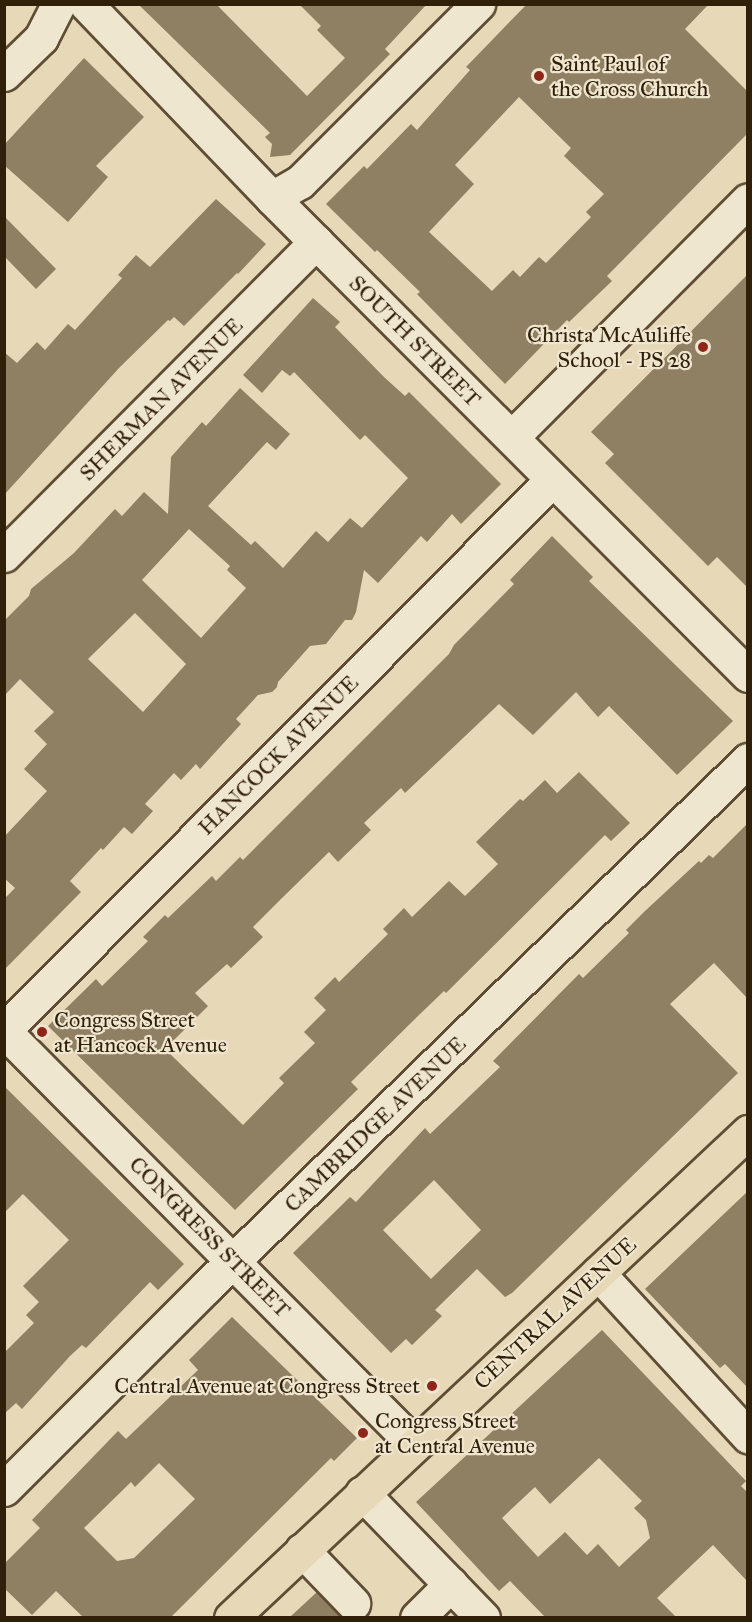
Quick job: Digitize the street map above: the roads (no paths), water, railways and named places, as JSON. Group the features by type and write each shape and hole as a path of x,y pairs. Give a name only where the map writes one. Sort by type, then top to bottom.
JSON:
{"main road":[{"name":"CENTRAL AVENUE","path":"231,1617 747,1132"}],"street":[{"path":"4,74 41,38 58,4"},
{"name":"SOUTH STREET","path":"86,4 272,198 512,437 552,480 742,656"},
{"path":"272,198 300,182 478,4"},
{"path":"512,437 747,200"},
{"name":"SHERMAN AVENUE","path":"4,555 316,242"},
{"name":"HANCOCK AVENUE","path":"4,1031 552,480"},
{"name":"CAMBRIDGE AVENUE","path":"4,1489 747,760"},
{"name":"CONGRESS STREET","path":"4,1031 414,1444"},
{"path":"598,1273 747,1436"},
{"path":"362,1493 483,1617"},
{"path":"302,1550 352,1603"},
{"path":"417,1617 451,1584"}],"place":[{"name":"Saint Paul of the Cross Church","path":"539,76"},
{"name":"Christa McAuliffe School - PS 28","path":"703,347"},
{"name":"Congress Street at Hancock Avenue","path":"42,1032"},
{"name":"Central Avenue at Congress Street","path":"432,1386"},
{"name":"Congress Street at Central Avenue","path":"363,1433"}]}
